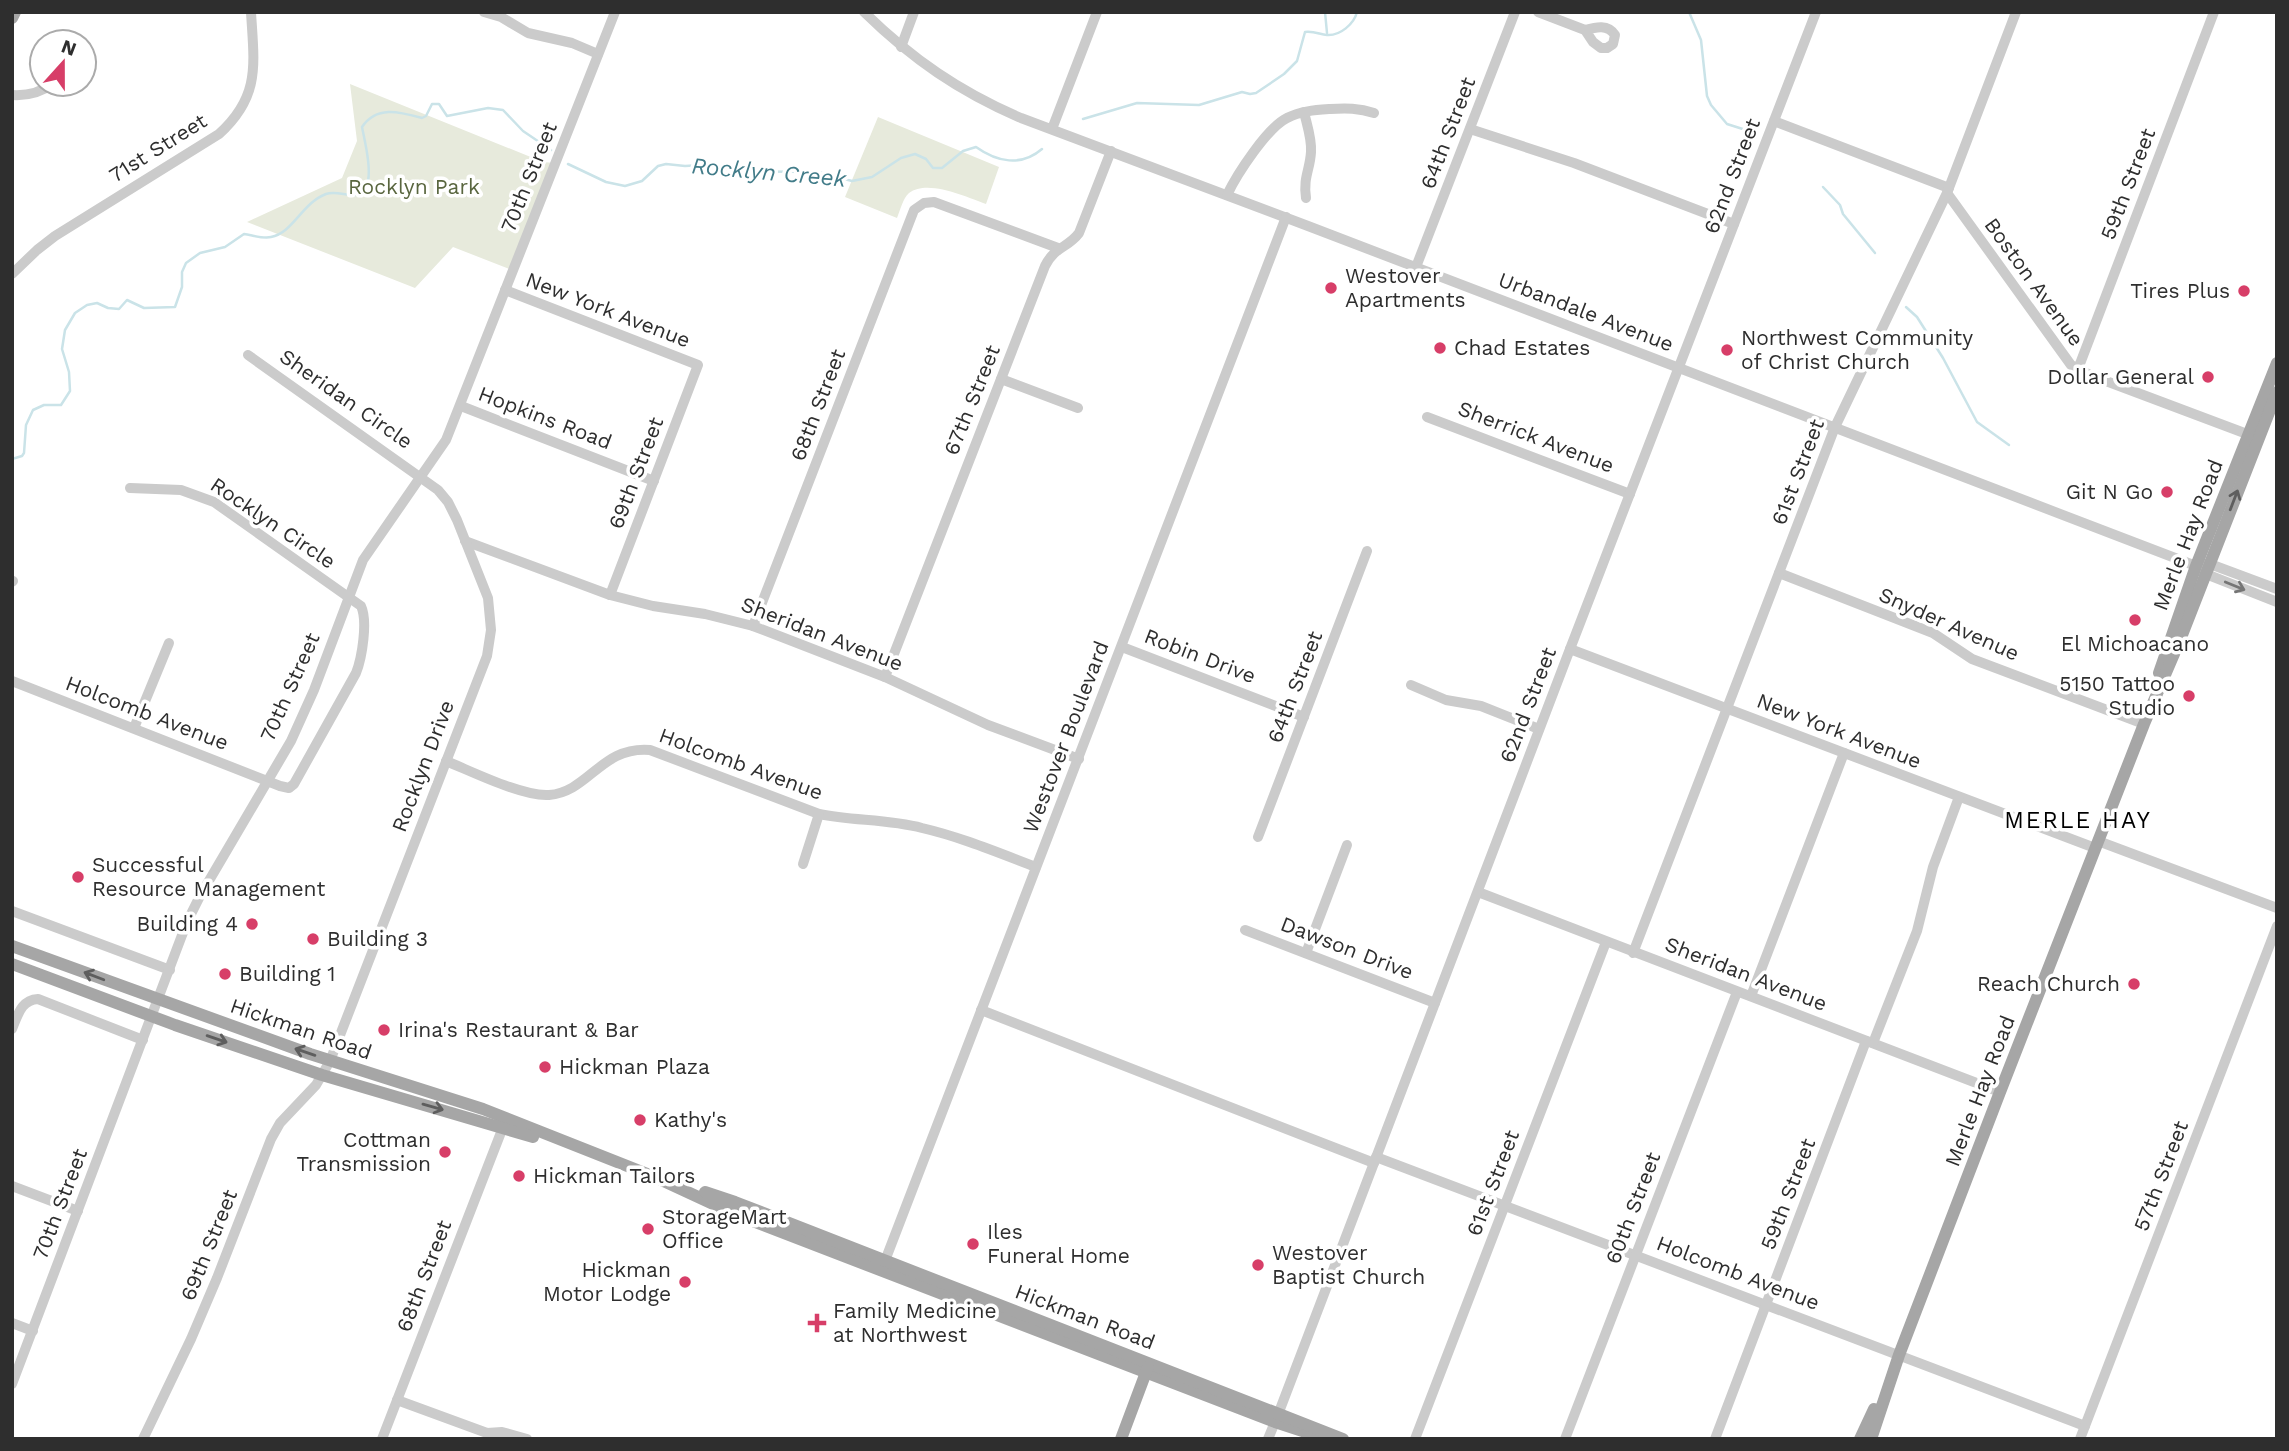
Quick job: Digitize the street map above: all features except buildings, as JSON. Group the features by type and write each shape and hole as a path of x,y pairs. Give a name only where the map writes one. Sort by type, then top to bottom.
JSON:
{"main road":[{"path":"12,18 15,12"},
{"name":"Merle Hay Road","path":"1871,1439 1899,1355 2144,724 2165,651 2204,568 2277,363"},
{"name":"Merle Hay Road","path":"2253,436 2277,391"},
{"name":"Hickman Road","path":"12,946 330,1061 483,1109 504,1123"},
{"name":"Hickman Road","path":"12,964 322,1075 504,1123 578,1147 655,1177 737,1214 883,1265 1277,1417 1343,1439"},
{"name":"Merle Hay Road","path":"1860,1439 1899,1355"},
{"path":"1121,1439 1148,1368"},
{"name":"Hickman Road","path":"1277,1417 1326,1439"}],"street":[{"name":"71st Street","path":"12,274 55,236 219,134 232,122 247,100 252,83 254,59 251,12"},
{"path":"484,12 501,16 528,33 572,43 598,54"},
{"name":"70th Street","path":"12,1384 187,922 291,741 363,560 446,440 615,12"},
{"name":"Urbandale Avenue","path":"864,12 922,63 1008,113 2204,568 2277,602"},
{"path":"901,47 914,12"},
{"path":"1052,129 1097,12"},
{"name":"64th Street","path":"1416,267 1515,12"},
{"path":"1538,12 1586,30"},
{"name":"62nd Street","path":"1268,1439 1816,12"},
{"name":"61st Street","path":"1633,953 1835,427 1948,190 2016,12"},
{"name":"59th Street","path":"2078,369 2214,12"},
{"path":"1227,195 1270,131 1288,117 1304,112 1349,108 1374,113"},
{"path":"1304,112 1311,142 1305,180 1306,198"},
{"path":"1774,121 1948,190"},
{"path":"1470,129 1574,163 1734,224"},
{"name":"67th Street","path":"885,677 1045,265 1058,248 1073,240 1079,233 1111,151"},
{"name":"Boston Avenue","path":"1948,190 2066,360 2078,369 2253,436"},
{"name":"68th Street","path":"753,626 915,210 924,203 934,202 1058,248"},
{"name":"Westover Boulevard","path":"883,1265 1286,217"},
{"name":"New York Avenue","path":"505,290 698,365"},
{"name":"Sheridan Circle","path":"248,355 422,477"},
{"name":"69th Street","path":"610,595 698,365"},
{"path":"1001,379 1078,408"},
{"name":"Hopkins Road","path":"461,406 654,481"},
{"name":"Sherrick Avenue","path":"1427,416 1630,494"},
{"name":"Rocklyn Drive","path":"322,1075 330,1061 487,656 491,630 488,598 448,502 422,477"},
{"name":"Rocklyn Circle","path":"130,488 181,490 214,502 348,597"},
{"name":"Sheridan Avenue","path":"465,541 610,595 753,626 885,677 988,725 1079,759"},
{"name":"64th Street","path":"1258,837 1367,551"},
{"name":"Urbandale Avenue","path":"2204,568 2277,589"},
{"name":"Snyder Avenue","path":"1779,573 1933,633 1972,659 2144,724"},
{"path":"267,780 289,788 294,783 356,673 364,615 361,606 348,597"},
{"path":"134,728 169,643"},
{"name":"Robin Drive","path":"1122,647 1304,717"},
{"name":"New York Avenue","path":"1570,649 1959,797 2277,908"},
{"name":"Holcomb Avenue","path":"12,681 267,780"},
{"path":"1411,685 1446,700 1480,706 1539,729"},
{"name":"Holcomb Avenue","path":"446,761 523,791 546,796 572,788 622,752 650,750 819,814 848,819 876,819 922,828 961,839 1036,867"},
{"path":"1751,996 1844,753"},
{"name":"59th Street","path":"1715,1439 1766,1304 1917,930 1933,867 1959,797"},
{"path":"803,864 819,814"},
{"path":"1306,953 1347,845"},
{"name":"Sheridan Avenue","path":"1478,892 2000,1091"},
{"path":"12,911 170,970"},
{"name":"57th Street","path":"2080,1439 2277,926"},
{"name":"Dawson Drive","path":"1245,930 1435,1003"},
{"name":"61st Street","path":"1415,1439 1606,942"},
{"name":"60th Street","path":"1565,1439 1737,992"},
{"path":"12,1029 24,1003 30,999 38,999 143,1040"},
{"name":"Holcomb Avenue","path":"981,1010 1375,1160 1505,1205 2085,1426"},
{"name":"69th Street","path":"143,1439 212,1290 271,1139 280,1123 322,1075"},
{"name":"68th Street","path":"382,1439 504,1123"},
{"path":"12,1186 78,1211"},
{"path":"12,1323 33,1331"},
{"path":"397,1400 487,1433 502,1432 527,1439"}],"green space":[{"name":"Rocklyn Park","path":"350,84 543,162 555,163 512,270 453,247 415,288 247,222 342,178 357,141"},
{"path":"878,117 999,167 986,204 936,188 917,189 907,195 897,218 845,197"}],"waterway":[{"path":"1325,12 1327,33"},
{"name":"Rocklyn Creek","path":"1083,119 1137,103 1199,105 1242,92 1256,93 1284,74 1297,61 1305,32 1337,34 1350,25 1357,12"},
{"path":"1689,12 1701,40 1707,96 1711,105 1727,124 1749,131"},
{"name":"Rocklyn Creek","path":"12,459 24,453 26,425 33,410 44,405 61,405 70,391 69,372 62,349 65,330 75,313 87,305 97,303 119,309 127,300 144,308 175,307 186,263 200,253 225,247 244,234 265,238 279,234 310,204 326,194 354,195 363,192 369,174 362,127 375,115 397,112 422,118 432,104 439,104 447,116 488,108 503,110 523,131 551,150"},
{"name":"Rocklyn Creek","path":"568,164 606,182 625,186 642,181 658,166 666,164 702,165 724,171 818,172 852,181 872,177 901,158 915,154 926,159 933,168 942,168 963,151 976,147 992,156 1009,160 1026,158 1042,149"},
{"path":"1823,187 1840,205 1843,214 1875,253"},
{"path":"1906,307 1917,317 1943,358 1977,422 2009,445"}],"place":[{"name":"Westover Apartments","path":"1331,288"},
{"name":"Tires Plus","path":"2244,291"},
{"name":"Chad Estates","path":"1440,348"},
{"name":"Northwest Community of Christ Church","path":"1727,350"},
{"name":"Dollar General","path":"2208,377"},
{"name":"Git N Go","path":"2167,492"},
{"name":"El Michoacano","path":"2135,620"},
{"name":"5150 Tattoo Studio","path":"2189,696"},
{"name":"Successful Resource Management","path":"78,877"},
{"name":"Building 4","path":"252,924"},
{"name":"Building 3","path":"313,939"},
{"name":"Building 1","path":"225,974"},
{"name":"Reach Church","path":"2134,984"},
{"name":"Irina's Restaurant & Bar","path":"384,1030"},
{"name":"Hickman Plaza","path":"545,1067"},
{"name":"Kathy's","path":"640,1120"},
{"name":"Cottman Transmission","path":"445,1152"},
{"name":"Hickman Tailors","path":"519,1176"},
{"name":"StorageMart Office","path":"648,1229"},
{"name":"Iles Funeral Home","path":"973,1244"},
{"name":"Westover Baptist Church","path":"1258,1265"},
{"name":"Hickman Motor Lodge","path":"685,1282"},
{"name":"Family Medicine at Northwest","path":"817,1323"}],"district":[{"name":"MERLE HAY","path":"2078,820"}]}
